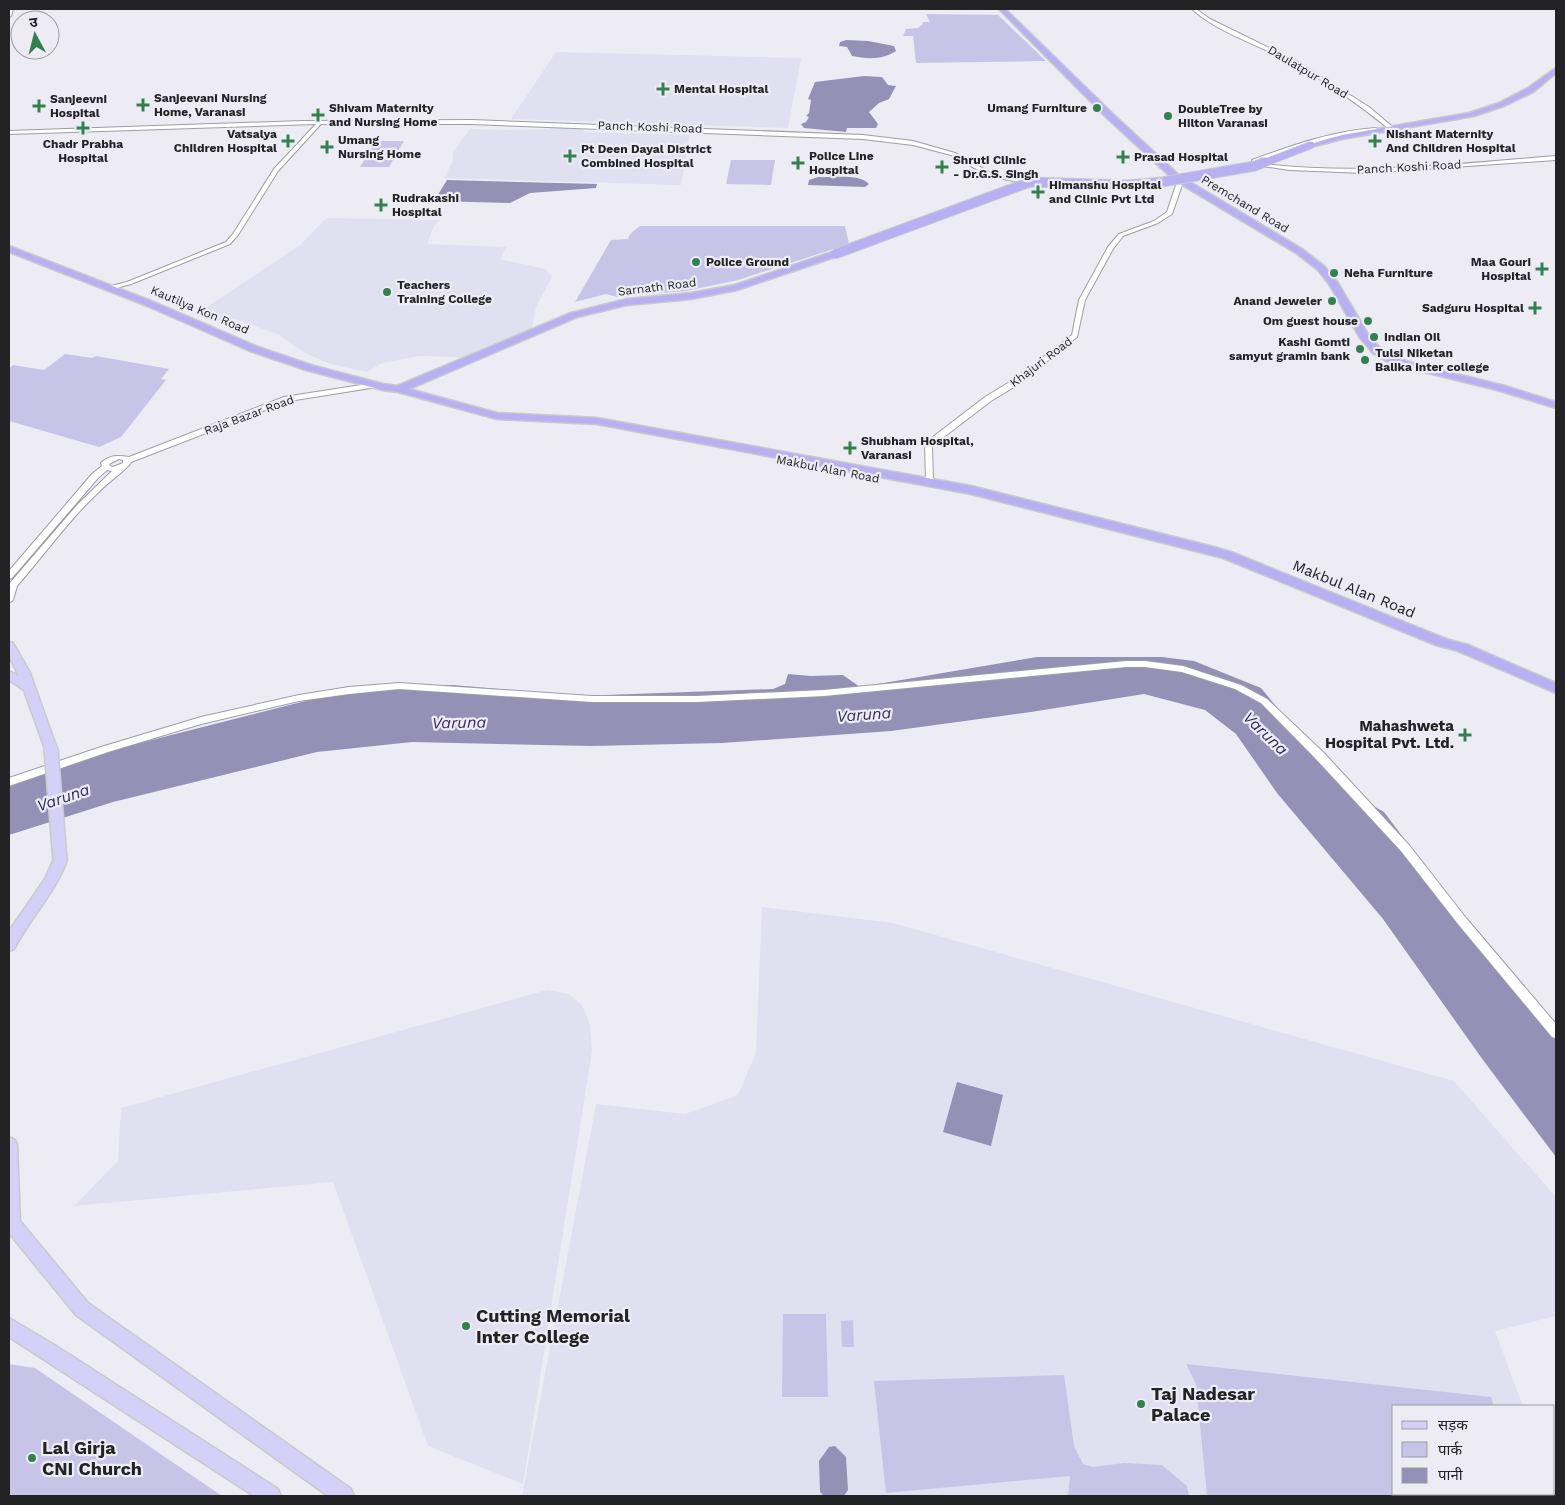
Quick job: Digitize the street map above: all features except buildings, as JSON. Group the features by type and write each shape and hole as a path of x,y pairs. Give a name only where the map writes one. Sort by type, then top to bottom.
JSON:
{"highway":[{"path":"1002,9 1110,117 1180,182"},
{"path":"1396,128 1460,117 1506,102 1530,91 1556,70"},
{"path":"1396,128 1465,118 1482,113 1531,94 1556,75"},
{"name":"Sarnath Road","path":"392,389 482,358 495,349 542,326 589,310 627,302 690,296 737,287 830,256 1030,182 1128,185 1195,178 1255,166 1324,141 1376,130 1396,128"},
{"path":"1168,184 1180,182"},
{"name":"Premchand Road","path":"1180,182 1202,192 1300,251 1326,279 1357,333 1378,356 1411,368 1556,407"},
{"name":"Kautilya Kon Road","path":"9,249 148,302 218,334 282,359 392,389"},
{"name":"Makbul Alan Road","path":"392,389 497,416 597,421 928,482 998,496 1112,524 1227,555 1256,566 1441,642 1459,652 1556,693"},
{"name":"Makbul Alan Road","path":"392,389 492,419 568,422 602,426 969,495 1256,566"},
{"name":"Makbul Alan Road","path":"1441,642 1463,648 1556,688"}],"main road":[{"path":"9,646 30,688 51,749 60,860 52,884 25,916 9,945"},
{"path":"9,675 30,688"},
{"path":"9,1145 12,1224 82,1309 344,1496"},
{"path":"9,1327 271,1496"}],"street":[{"path":"9,16 11,9"},
{"name":"Daulatpur Road","path":"1194,9 1208,20 1296,63 1396,128"},
{"path":"9,133 318,123"},
{"path":"109,288 120,286 232,240 251,206 276,170 318,123"},
{"name":"Panch Koshi Road","path":"318,123 494,124 687,130 874,139 938,149 972,164 991,175 1035,183 1112,188 1168,184"},
{"path":"1248,164 1315,139 1376,130"},
{"path":"1262,166 1321,143 1376,130"},
{"name":"Panch Koshi Road","path":"1180,182 1248,164 1304,169 1366,171 1556,158"},
{"name":"Panch Koshi Road","path":"1023,181 1034,179 1126,183 1180,182 1262,166"},
{"path":"1023,181 826,254 832,257 888,238 1027,184 1035,183"},
{"name":"Khajuri Road","path":"928,482 928,445 988,399 1016,382 1075,336 1082,300 1106,253 1121,235 1156,222 1170,213 1180,182"},
{"name":"Raja Bazar Road","path":"106,467 107,462 116,457 126,457 128,460 287,399 392,389"},
{"path":"9,600 13,586 20,577 93,492 108,477 127,464 128,460"},
{"path":"9,576 95,476 106,467 111,469 122,467"},
{"path":"9,782 100,751 227,714 287,700 370,688 399,686 592,699 688,699 834,692 1126,664 1163,665 1183,669 1238,687 1258,698 1275,711 1320,756 1404,848 1462,921 1556,1033"}],"shaded area":[{"name":"Mental Hospital","path":"556,52 801,58 788,128 511,119"},
{"name":"Pt Deen Dayal District Combined Hospital","path":"470,129 513,130 583,129 584,132 690,135 681,185 444,178 453,161 453,152"},
{"name":"Teachers Training College","path":"326,218 440,220 434,226 427,244 506,247 500,259 546,269 552,277 536,307 532,328 463,359 456,357 420,356 382,363 367,372 330,364 303,352 278,334 234,319 226,323 202,313 204,309 300,245"},
{"path":"762,907 893,923 1454,1081 1556,1197 1556,1316 1495,1331 1523,1405 1392,1405 1392,1495 1555,1495 1555,1492 1556,1496 522,1496 596,1104 685,1114 738,1095 756,1053"},
{"name":"Cutting Memorial Inter College","path":"547,990 569,994 582,1005 590,1024 592,1051 523,1484 428,1446 333,1182 74,1206 118,1161 121,1108"}],"green space":[{"path":"926,14 998,15 1046,61 916,63 913,36 903,36 906,29 918,28 923,24 922,22 930,22"},
{"path":"376,141 404,141 389,167 360,167"},
{"path":"731,160 775,160 771,185 726,184"},
{"name":"Police Ground","path":"640,226 845,226 849,244 738,280 686,291 617,297 606,294 575,302 611,240 628,239 630,234"},
{"path":"65,354 92,358 96,356 169,369 161,379 166,380 121,437 99,447 9,421 9,369 13,365 44,370"},
{"path":"783,1314 826,1314 828,1397 782,1397"},
{"path":"853,1320 854,1347 842,1347 841,1321"},
{"path":"9,1364 35,1368 222,1496 9,1496"},
{"path":"1186,1364 1491,1397 1494,1405 1392,1405 1392,1495 1519,1496 1207,1496 1196,1384"},
{"path":"1064,1375 1074,1446 1083,1464 1093,1467 1124,1463 1162,1465 1187,1486 1189,1496 1068,1496 1070,1476 886,1493 874,1381"}],"water":[{"path":"846,40 868,41 894,46 896,51 886,56 875,58 852,56 847,47 839,46 840,42"},
{"path":"864,76 882,77 888,85 896,86 889,99 879,103 869,112 878,124 876,128 847,128 846,132 804,128 801,124 806,122 809,117 806,116 809,113 811,100 808,99 815,82"},
{"path":"818,177 852,177 859,178 869,184 865,187 808,185 809,180"},
{"path":"447,180 597,184 596,188 530,193 510,203 434,201"},
{"name":"Varuna","path":"1037,657 1162,657 1194,661 1261,688 1345,790 1384,812 1444,892 1556,1026 1556,1157 1483,1060 1383,919 1277,793 1236,734 1205,710 1144,694 891,731 722,743 591,746 412,742 317,752 113,802 9,835 9,783 77,759 349,690 453,685 577,696 773,689 785,684 788,674 811,676 843,675 860,687"},
{"path":"957,1082 1003,1095 991,1146 943,1132"},
{"path":"835,1446 846,1457 848,1490 844,1496 824,1496 820,1492 819,1461 829,1447"}],"place":[{"name":"Mental Hospital","path":"663,89"},
{"name":"Sanjeevani Nursing Home, Varanasi","path":"143,105"},
{"name":"Sanjeevni Hospital","path":"39,106"},
{"name":"Umang Furniture","path":"1097,108"},
{"name":"Shivam Maternity and Nursing Home","path":"318,115"},
{"name":"DoubleTree by Hilton Varanasi","path":"1168,116"},
{"name":"Chadr Prabha Hospital","path":"83,128"},
{"name":"Vatsalya Children Hospital","path":"288,141"},
{"name":"Nishant Maternity And Children Hospital","path":"1375,141"},
{"name":"Umang Nursing Home","path":"327,147"},
{"name":"Pt Deen Dayal District Combined Hospital","path":"570,156"},
{"name":"Prasad Hospital","path":"1123,157"},
{"name":"Police Line Hospital","path":"798,163"},
{"name":"Shruti Clinic - Dr.G.S. Singh","path":"942,167"},
{"name":"Himanshu Hospital and Clinic Pvt Ltd","path":"1038,192"},
{"name":"Rudrakashi Hospital","path":"381,205"},
{"name":"Police Ground","path":"696,262"},
{"name":"Maa Gouri Hospital","path":"1542,269"},
{"name":"Neha Furniture","path":"1334,273"},
{"name":"Teachers Training College","path":"387,292"},
{"name":"Anand Jeweler","path":"1332,301"},
{"name":"Sadguru Hospital","path":"1535,308"},
{"name":"Om guest house","path":"1368,321"},
{"name":"Indian Oil","path":"1374,337"},
{"name":"Kashi Gomti samyut gramin bank","path":"1360,349"},
{"name":"Tulsi Niketan Balika inter college","path":"1365,360"},
{"name":"Shubham Hospital, Varanasi","path":"850,448"},
{"name":"Mahashweta Hospital Pvt. Ltd.","path":"1465,735"},
{"name":"Cutting Memorial Inter College","path":"466,1326"},
{"name":"Taj Nadesar Palace","path":"1141,1404"},
{"name":"Lal Girja CNI Church","path":"32,1458"}]}
